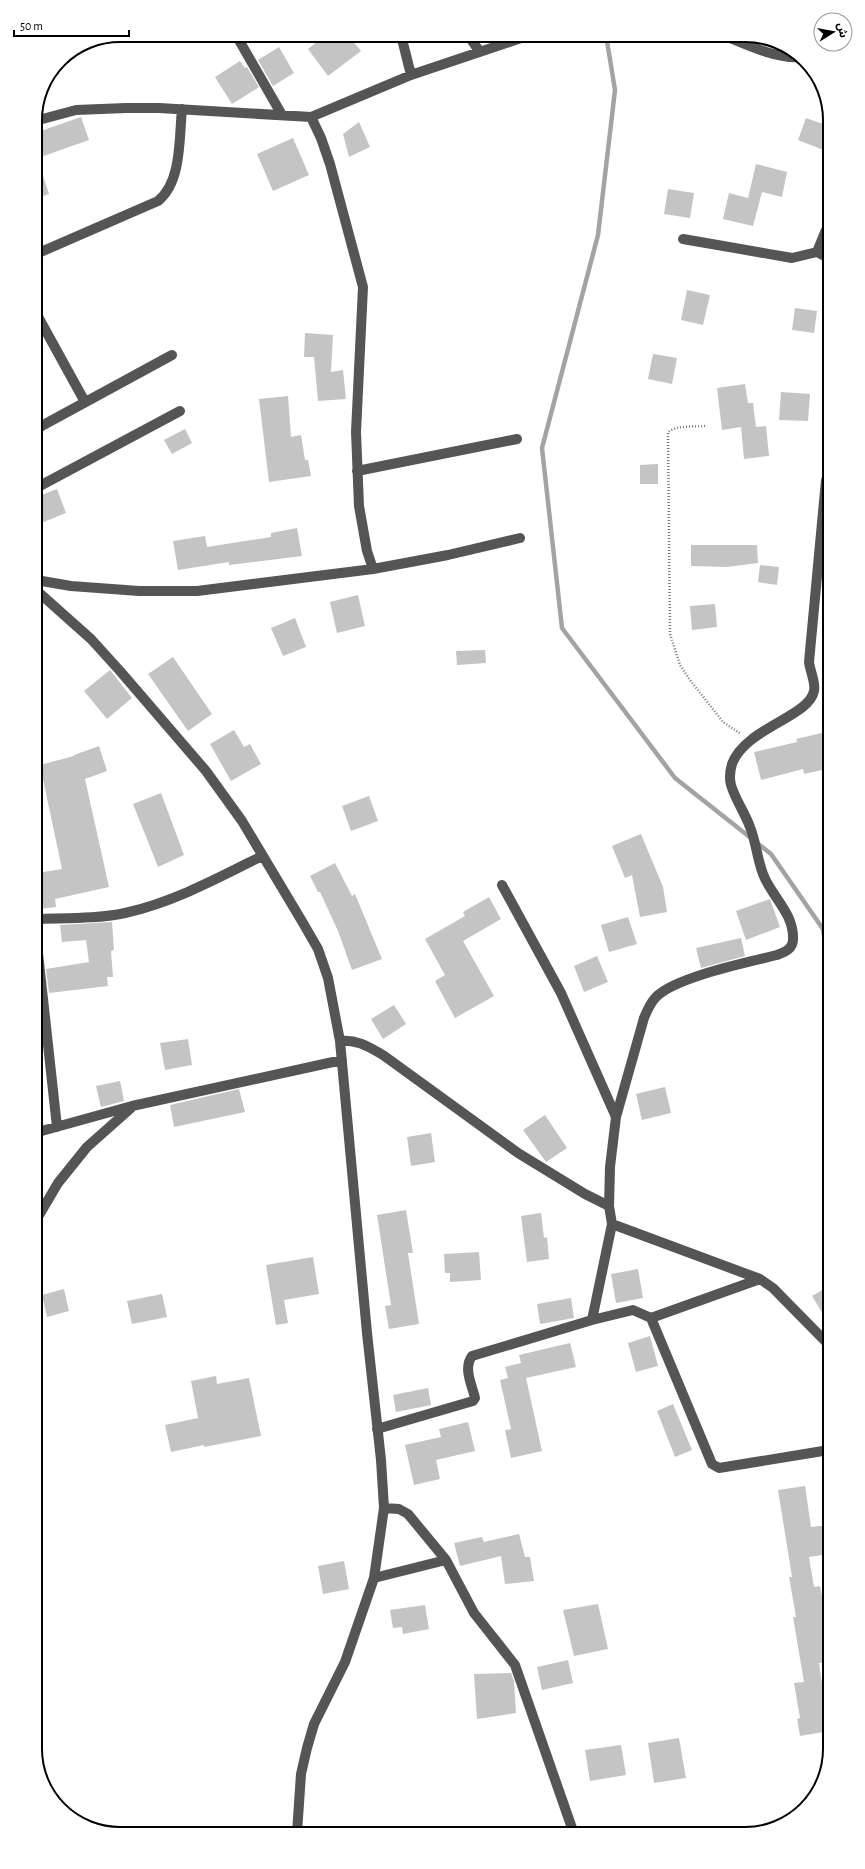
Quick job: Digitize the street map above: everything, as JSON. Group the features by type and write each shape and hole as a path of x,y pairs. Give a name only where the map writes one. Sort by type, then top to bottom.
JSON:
{"street":[{"path":"240,42 282,116"},
{"path":"403,42 411,75"},
{"path":"473,42 480,52"},
{"path":"42,119 76,110 126,108 182,109 311,117 411,75 509,42"},
{"path":"743,42 792,58"},
{"path":"42,251 158,201 165,195 171,187 175,174 182,109"},
{"path":"311,117 321,138 330,164 363,287 356,402 357,470 362,527 373,569"},
{"path":"683,239 792,258 821,255 823,245"},
{"path":"42,324 85,402"},
{"path":"42,426 172,356"},
{"path":"42,485 180,411"},
{"path":"357,470 517,439"},
{"path":"42,581 71,586 139,591 197,591 373,569 448,555 520,538"},
{"path":"592,1320 612,1224 609,1206 610,1167 616,1116 644,1018 655,998 663,990 679,983 777,955 788,950 792,945 793,939 789,919 763,874 750,827 730,785 730,771 734,760 742,747 750,740 803,707 811,699 815,691 809,662 822,579 823,554"},
{"path":"42,595 91,640 120,671 206,771 242,821 318,949 328,978 340,1041 381,1460 384,1508 374,1578 345,1662 314,1724 301,1774 297,1827"},
{"path":"42,919 124,913 156,904 204,885 262,856"},
{"path":"502,885 561,994 616,1116"},
{"path":"42,990 57,1127"},
{"path":"340,1041 350,1040 364,1044 389,1060 518,1153 585,1194 609,1206"},
{"path":"42,1131 132,1106 342,1060"},
{"path":"42,1210 58,1183 87,1146 132,1106"},
{"path":"612,1224 760,1279 783,1298 823,1339"},
{"path":"651,1318 760,1279"},
{"path":"377,1429 473,1401 475,1398 468,1369 468,1361 472,1356 592,1320 633,1310 651,1318 712,1464 719,1468 823,1451"},
{"path":"384,1508 399,1509 408,1514 446,1560 474,1613 515,1665 572,1827"},
{"path":"374,1578 446,1560"}],"path":[{"path":"705,426 672,429 668,432 670,634 680,665 690,680 723,722 750,740"}],"building":[{"path":"317,42 354,42 361,51 328,76 308,49"},
{"path":"279,47 294,73 273,86 258,60"},
{"path":"240,61 245,68 247,67 259,87 232,104 215,77"},
{"path":"81,117 89,140 42,157 42,131"},
{"path":"806,118 823,124 823,150 798,140"},
{"path":"359,122 370,147 349,157 343,134"},
{"path":"293,138 309,175 273,191 257,154"},
{"path":"756,164 787,172 782,197 762,192 753,226 723,219 729,193 748,198"},
{"path":"42,172 49,194 42,196"},
{"path":"668,189 694,193 690,218 664,214"},
{"path":"687,290 710,295 703,325 681,320"},
{"path":"795,308 817,311 814,333 792,330"},
{"path":"305,333 333,335 331,372 343,370 346,399 318,401 314,357 304,357"},
{"path":"653,354 677,358 672,384 648,379"},
{"path":"745,384 748,403 753,403 756,427 766,426 769,456 744,459 741,427 722,430 717,388"},
{"path":"781,392 810,394 808,421 779,420"},
{"path":"288,396 291,437 301,435 305,460 308,460 311,476 269,482 259,399"},
{"path":"185,429 192,443 172,454 164,440"},
{"path":"658,464 658,484 640,484 640,465"},
{"path":"57,489 66,513 42,523 42,495"},
{"path":"297,528 302,556 229,565 229,562 178,570 173,541 205,536 207,547 271,537 271,533"},
{"path":"691,545 757,545 758,563 727,567 691,566"},
{"path":"760,565 779,567 777,585 758,582"},
{"path":"358,595 365,626 337,633 330,602"},
{"path":"715,604 717,627 692,630 690,606"},
{"path":"295,618 306,647 283,656 271,628"},
{"path":"485,650 486,663 457,665 456,651"},
{"path":"173,657 212,714 188,731 148,674"},
{"path":"110,670 132,698 107,719 84,691"},
{"path":"234,730 244,747 250,744 261,764 231,781 210,744"},
{"path":"822,733 823,770 804,774 803,769 761,780 754,752 797,742 796,739"},
{"path":"99,746 107,771 85,779 109,887 55,899 56,907 42,909 42,872 62,869 42,774 42,764"},
{"path":"161,793 184,855 158,867 133,804"},
{"path":"369,796 378,821 351,831 342,806"},
{"path":"641,834 663,887 667,912 640,917 632,875 625,878 612,846"},
{"path":"335,863 352,896 355,894 382,959 352,970 338,931 320,892 318,892 310,876"},
{"path":"489,897 501,919 463,941 494,996 455,1018 435,981 445,975 425,939 465,916 463,912"},
{"path":"770,899 780,927 746,940 736,911"},
{"path":"628,917 637,944 609,952 601,925"},
{"path":"112,922 114,950 111,951 113,977 107,977 108,986 49,993 46,969 89,962 86,940 62,942 60,925"},
{"path":"741,938 745,956 701,968 696,948"},
{"path":"597,956 608,982 584,992 574,966"},
{"path":"394,1005 406,1024 383,1039 371,1019"},
{"path":"188,1039 192,1065 165,1070 160,1043"},
{"path":"120,1081 124,1101 101,1107 96,1086"},
{"path":"665,1087 671,1113 642,1120 636,1094"},
{"path":"239,1089 245,1112 174,1127 170,1105"},
{"path":"545,1115 567,1148 546,1162 523,1130"},
{"path":"431,1133 435,1162 411,1166 407,1137"},
{"path":"406,1210 413,1253 408,1253 419,1324 389,1329 385,1306 391,1305 377,1215"},
{"path":"541,1213 544,1238 547,1237 549,1259 527,1262 521,1216"},
{"path":"479,1252 481,1280 450,1282 450,1273 445,1273 444,1254"},
{"path":"313,1257 319,1294 284,1300 288,1323 276,1325 266,1265"},
{"path":"638,1269 643,1298 616,1303 611,1274"},
{"path":"64,1289 69,1311 47,1317 42,1295"},
{"path":"823,1290 823,1314 812,1296"},
{"path":"162,1294 167,1317 132,1324 127,1301"},
{"path":"571,1298 574,1318 540,1324 537,1304"},
{"path":"650,1336 658,1366 636,1372 628,1343"},
{"path":"570,1343 576,1367 526,1378 542,1451 511,1458 505,1430 511,1429 500,1380 508,1378 505,1367 521,1363 519,1355"},
{"path":"216,1376 217,1384 249,1378 261,1436 171,1452 165,1425 198,1418 191,1381"},
{"path":"428,1388 431,1405 396,1412 393,1395"},
{"path":"673,1404 692,1450 675,1457 657,1411"},
{"path":"468,1422 475,1451 436,1460 440,1479 414,1485 405,1445 441,1437 439,1429"},
{"path":"805,1486 811,1527 823,1526 823,1555 809,1557 814,1587 820,1586 823,1602 823,1663 819,1663 823,1690 823,1732 800,1736 797,1719 800,1718 794,1683 804,1682 793,1617 796,1617 789,1577 792,1577 778,1490"},
{"path":"519,1534 525,1557 530,1557 534,1581 505,1584 501,1556 460,1566 454,1543 482,1537 484,1542"},
{"path":"344,1561 349,1589 323,1594 318,1566"},
{"path":"598,1604 608,1649 574,1656 563,1610"},
{"path":"425,1605 429,1629 403,1634 402,1627 393,1628 390,1610"},
{"path":"568,1660 573,1683 542,1690 537,1667"},
{"path":"511,1673 514,1681 516,1713 477,1719 474,1674"},
{"path":"679,1738 686,1778 654,1783 648,1743"},
{"path":"621,1745 626,1775 590,1781 585,1750"}],"waterway":[{"path":"607,42 615,90 598,235 542,448 562,628 675,778 771,854 823,929"}]}
